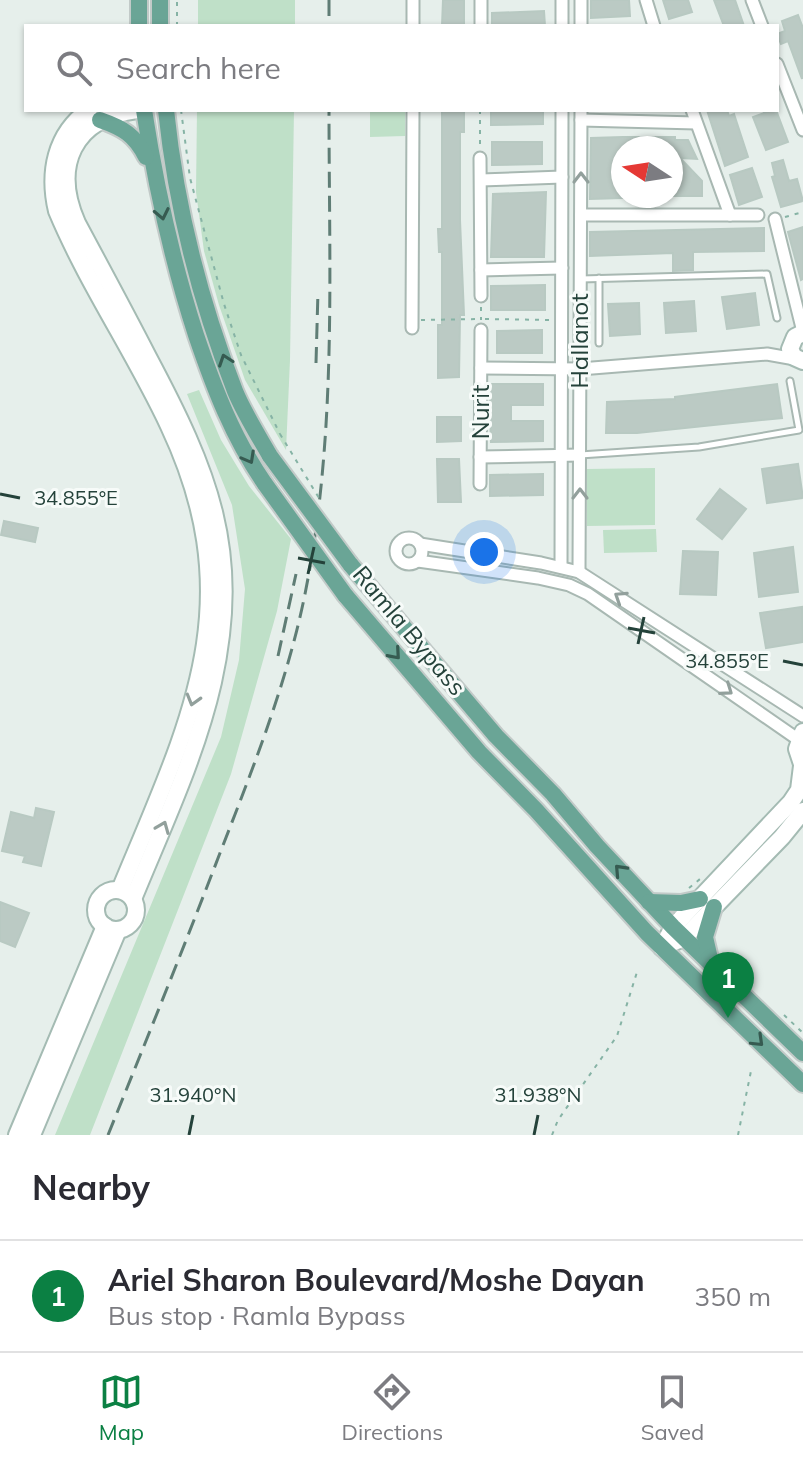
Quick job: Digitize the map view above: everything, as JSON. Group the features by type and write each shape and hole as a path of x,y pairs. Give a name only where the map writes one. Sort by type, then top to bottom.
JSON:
{"main road":[{"path":"139,0 139,24"},
{"path":"160,0 160,24"},
{"path":"94,115 126,112"},
{"name":"Ramla Bypass","path":"144,112 169,246 218,401 265,484 345,595 479,752 662,948 803,1084"},
{"name":"Ramla Bypass","path":"166,112 178,195 204,300 236,393 270,456 350,564 496,736 678,932 803,1053"},
{"path":"94,115 131,134 139,142 154,172"},
{"path":"94,115 70,154 66,167 67,196 77,223 183,423 215,510 222,553 224,595 213,683 182,778 127,895 134,918 127,927 111,928 97,914 98,902 109,891 127,895"},
{"path":"799,335 790,349 802,361"},
{"path":"662,948 678,932 700,899 799,790 803,766 797,749 801,736"},
{"path":"649,902 681,903 700,899 782,837 803,811"},
{"path":"700,899 705,941 714,967"},
{"path":"17,1135 111,928"},
{"path":"32,1135 111,928"}],"street":[{"path":"413,0 413,24"},
{"path":"481,0 481,24"},
{"path":"562,0 562,24"},
{"path":"581,0 581,24"},
{"path":"646,0 653,24"},
{"path":"752,0 761,24"},
{"path":"779,69 803,130"},
{"path":"412,324 413,112"},
{"name":"HaIlanot","path":"561,566 562,112"},
{"path":"693,112 730,215"},
{"path":"581,115 696,123"},
{"name":"HaIlanot","path":"579,572 581,115"},
{"path":"480,158 481,296"},
{"path":"481,180 562,177"},
{"path":"581,215 758,215"},
{"path":"767,354 799,335 775,219"},
{"path":"481,270 562,268"},
{"name":"Nurit","path":"480,484 481,324"},
{"path":"767,354 802,361"},
{"name":"Nurit","path":"481,368 580,369 767,354"},
{"name":"Nurit","path":"480,457 580,455"},
{"path":"801,736 588,594 569,585 418,561 410,565 402,563 396,556 396,548 401,540 409,538 420,544 561,566 579,572 803,716"},
{"path":"418,561 422,553 420,544"}],"lane":[{"path":"581,279 767,274 777,318"},
{"path":"599,278 599,343"},
{"path":"580,455 699,447 799,430 790,381"}],"path":[{"path":"177,0 177,24"},
{"path":"181,112 190,178 241,355 280,434 318,497"},
{"path":"480,112 480,158"},
{"path":"481,296 481,324"},
{"path":"412,324 562,320"},
{"path":"700,878 700,899"},
{"path":"552,1135 558,1120 617,1036 637,972"},
{"path":"783,1014 803,1033"},
{"path":"738,1135 751,1071"}],"green space":[{"path":"198,0 295,0 295,24 198,24"},
{"path":"197,112 294,112 286,450 245,380 204,251 196,192"},
{"path":"370,112 405,112 405,136 370,137"},
{"path":"199,390 221,440 249,486 291,539 277,611 231,774 90,1135 55,1135 221,737 239,660 245,589 232,505 187,394"},
{"path":"655,468 655,525 587,526 587,469"},
{"path":"656,529 657,552 604,553 603,530"}],"building":[{"path":"443,0 464,0 464,24 442,24"},
{"path":"591,0 629,0 630,16 591,18"},
{"path":"663,0 688,0 692,12 669,19"},
{"path":"714,0 735,0 743,24 723,24"},
{"path":"544,11 545,24 492,24 492,13"},
{"path":"798,15 803,28 802,79 788,41 781,44 779,39 779,33 785,31 782,21"},
{"path":"442,112 464,112 464,132 460,132 460,220 464,315 460,315 459,377 438,378 442,252 439,252 438,229 442,229"},
{"path":"491,112 543,112 543,124 491,125"},
{"path":"708,112 734,114 748,157 725,166"},
{"path":"777,112 788,142 766,150 753,117"},
{"path":"611,137 611,198 590,199 591,138"},
{"path":"683,140 688,140 697,159 683,158"},
{"path":"492,142 542,142 542,164 492,165"},
{"path":"783,160 789,181 797,179 803,201 781,207 772,177 775,176 772,163"},
{"path":"683,161 702,181 702,196 683,196"},
{"path":"752,168 762,197 739,205 730,175"},
{"path":"546,192 544,257 491,257 493,194"},
{"path":"803,227 803,279 801,280 788,232"},
{"path":"764,228 764,251 693,252 693,270 673,271 673,253 590,256 590,232"},
{"path":"545,285 545,310 491,310 491,286"},
{"path":"755,293 759,325 727,329 722,297"},
{"path":"694,301 696,331 666,333 664,303"},
{"path":"639,303 640,334 610,336 608,304"},
{"path":"542,330 542,353 497,353 497,331"},
{"path":"489,384 543,384 543,405 511,405 511,421 543,421 543,441 491,442"},
{"path":"777,384 782,418 637,433 606,433 607,402 675,399"},
{"path":"437,417 461,417 461,441 437,442"},
{"path":"437,459 459,459 461,502 438,502"},
{"path":"798,464 803,498 767,503 762,469"},
{"path":"543,474 543,495 490,496 490,475"},
{"path":"720,489 746,509 722,539 697,519"},
{"path":"4,521 38,528 35,542 1,535"},
{"path":"793,547 798,592 759,597 754,553"},
{"path":"683,551 718,552 716,595 680,594"},
{"path":"802,607 803,642 766,648 760,613"},
{"path":"36,808 54,812 41,866 23,862 25,856 2,851 11,812 34,818"},
{"path":"0,902 29,913 15,947 0,941"}],"railway":[{"path":"329,0 329,24"},
{"path":"108,1135 257,757 298,627 315,534 327,413 329,112"},
{"path":"316,363 318,291"},
{"path":"278,656 296,574"}],"place":[{"name":"Ariel Sharon Boulevard/Moshe Dayan","path":"728,1018"}]}
